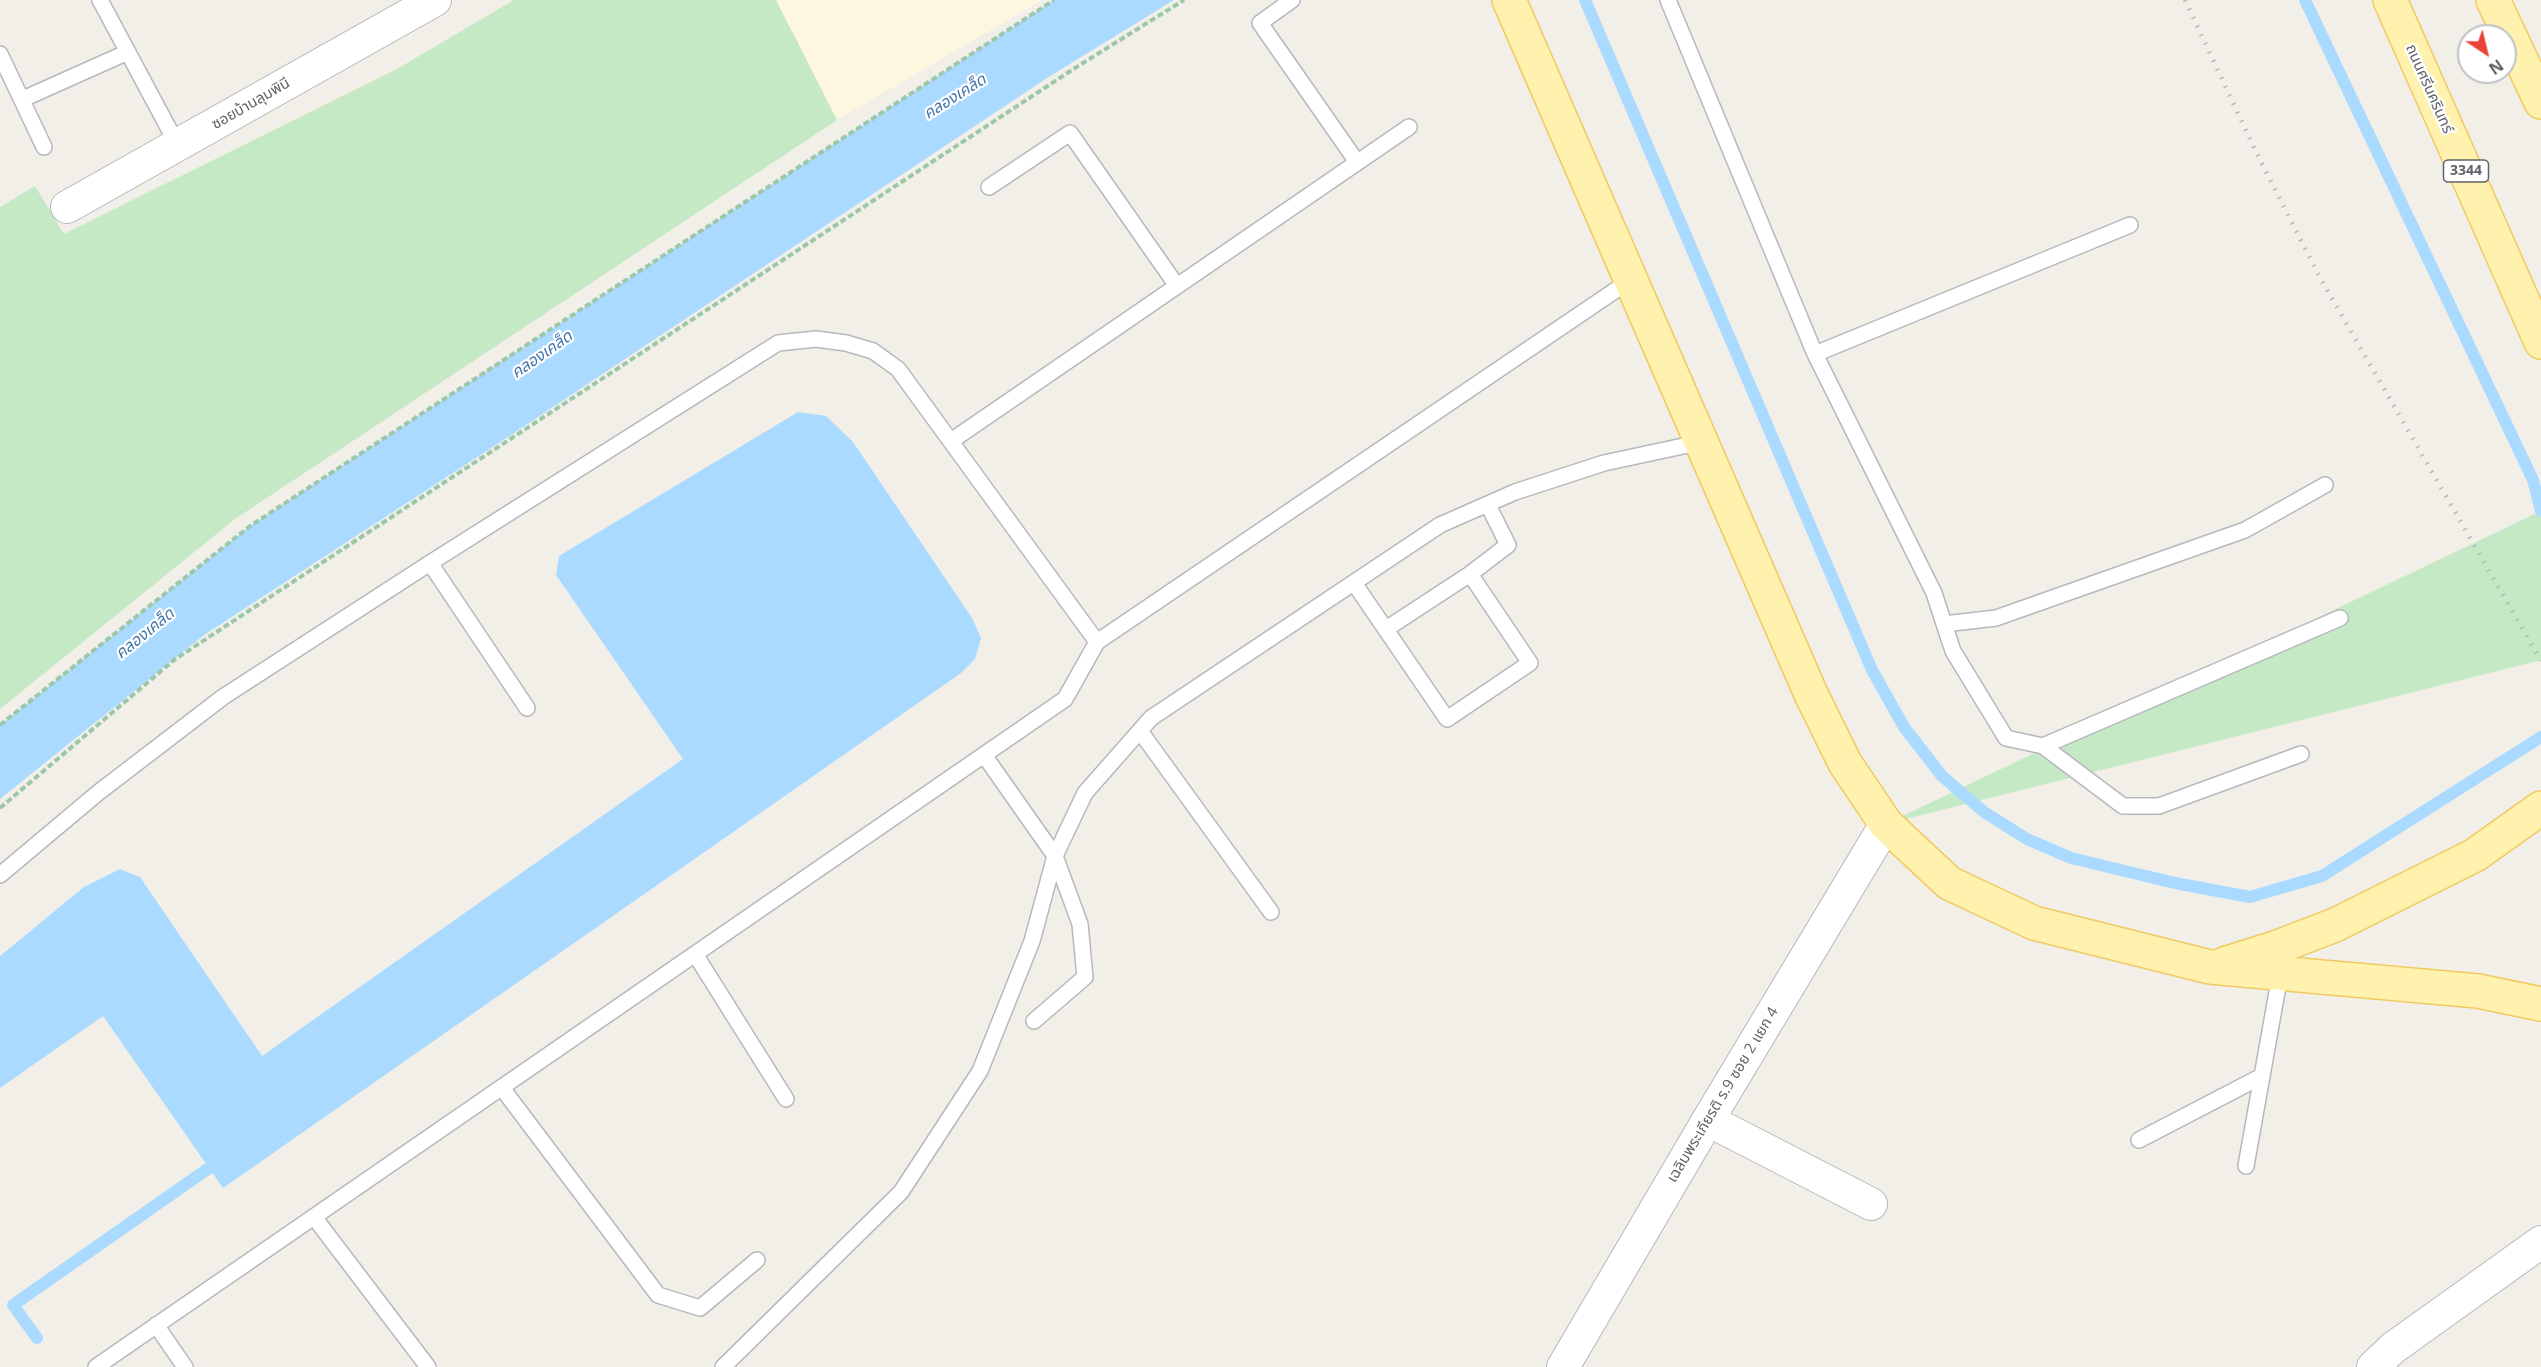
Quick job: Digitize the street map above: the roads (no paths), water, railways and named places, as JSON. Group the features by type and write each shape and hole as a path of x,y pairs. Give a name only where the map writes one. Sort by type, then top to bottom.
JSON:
{"main road":[{"path":"1509,0 1811,694 1845,763 1886,824 1949,883 2034,923 2210,968 2478,991 2541,1004"},
{"name":"ถนนศรีนครินทร์","path":"2390,0 2541,342"},
{"path":"2493,0 2541,102"},
{"path":"2210,968 2336,926 2475,855 2541,808"}],"street":[{"name":"ซอยบ้านลุมพินี","path":"67,207 435,0"},
{"name":"เฉลิมพระเกียรติ ร.9 ซอย 2 แยก 4","path":"1571,1364 1708,1120 1886,824"},
{"path":"1708,1120 1871,1203"},
{"path":"2373,1367 2393,1348 2541,1242"}],"lane":[{"path":"100,0 178,146"},
{"path":"1292,0 1260,23 1358,162"},
{"path":"1668,0 1815,354 1934,593 1953,651 2006,738 2043,746 2123,806 2159,806 2301,754"},
{"path":"23,99 128,52"},
{"path":"0,54 44,147"},
{"path":"951,441 1409,127"},
{"path":"989,187 1070,133 1177,286"},
{"path":"1815,354 2130,225"},
{"path":"96,1367 1065,699 1097,642 1632,279"},
{"path":"0,874 99,792 223,698 430,563 778,343 816,339 846,343 873,351 898,369 1097,642"},
{"path":"723,1367 901,1192 980,1071 1032,941 1055,856 1085,793 1151,718 1440,525 1515,492 1604,463 1702,442"},
{"path":"1944,624 1996,618 2245,530 2325,485"},
{"path":"1386,628 1470,574 1508,545 1488,505"},
{"path":"430,563 527,708"},
{"path":"1354,583 1447,719 1530,663 1470,574"},
{"path":"2043,746 2340,618"},
{"path":"1140,731 1271,912"},
{"path":"984,755 1055,856 1080,924 1085,977 1034,1021"},
{"path":"695,954 786,1099"},
{"path":"2246,1166 2280,975"},
{"path":"2139,1140 2262,1076"},
{"path":"502,1088 658,1295 700,1308 757,1260"},
{"path":"314,1216 428,1367"},
{"path":"156,1325 185,1367"}],"water":[{"name":"คลองเคล็ด","path":"1054,0 1174,0 1047,78 508,437 204,635 0,799 0,725 250,526"},
{"path":"798,412 826,416 853,442 972,618 981,638 975,659 961,673 223,1188 103,1016 0,1088 0,956 84,887 120,869 140,877 262,1056 683,759 556,575 559,556"}],"waterway":[{"path":"1585,0 1872,670 1904,727 1942,776 1984,812 2027,839 2071,858 2175,883 2250,897 2322,876 2541,737"},
{"path":"2305,0 2533,480 2541,511"},
{"path":"37,1338 13,1305 209,1168"}],"railway":[{"path":"2185,0 2255,150 2319,276 2541,661"}]}
